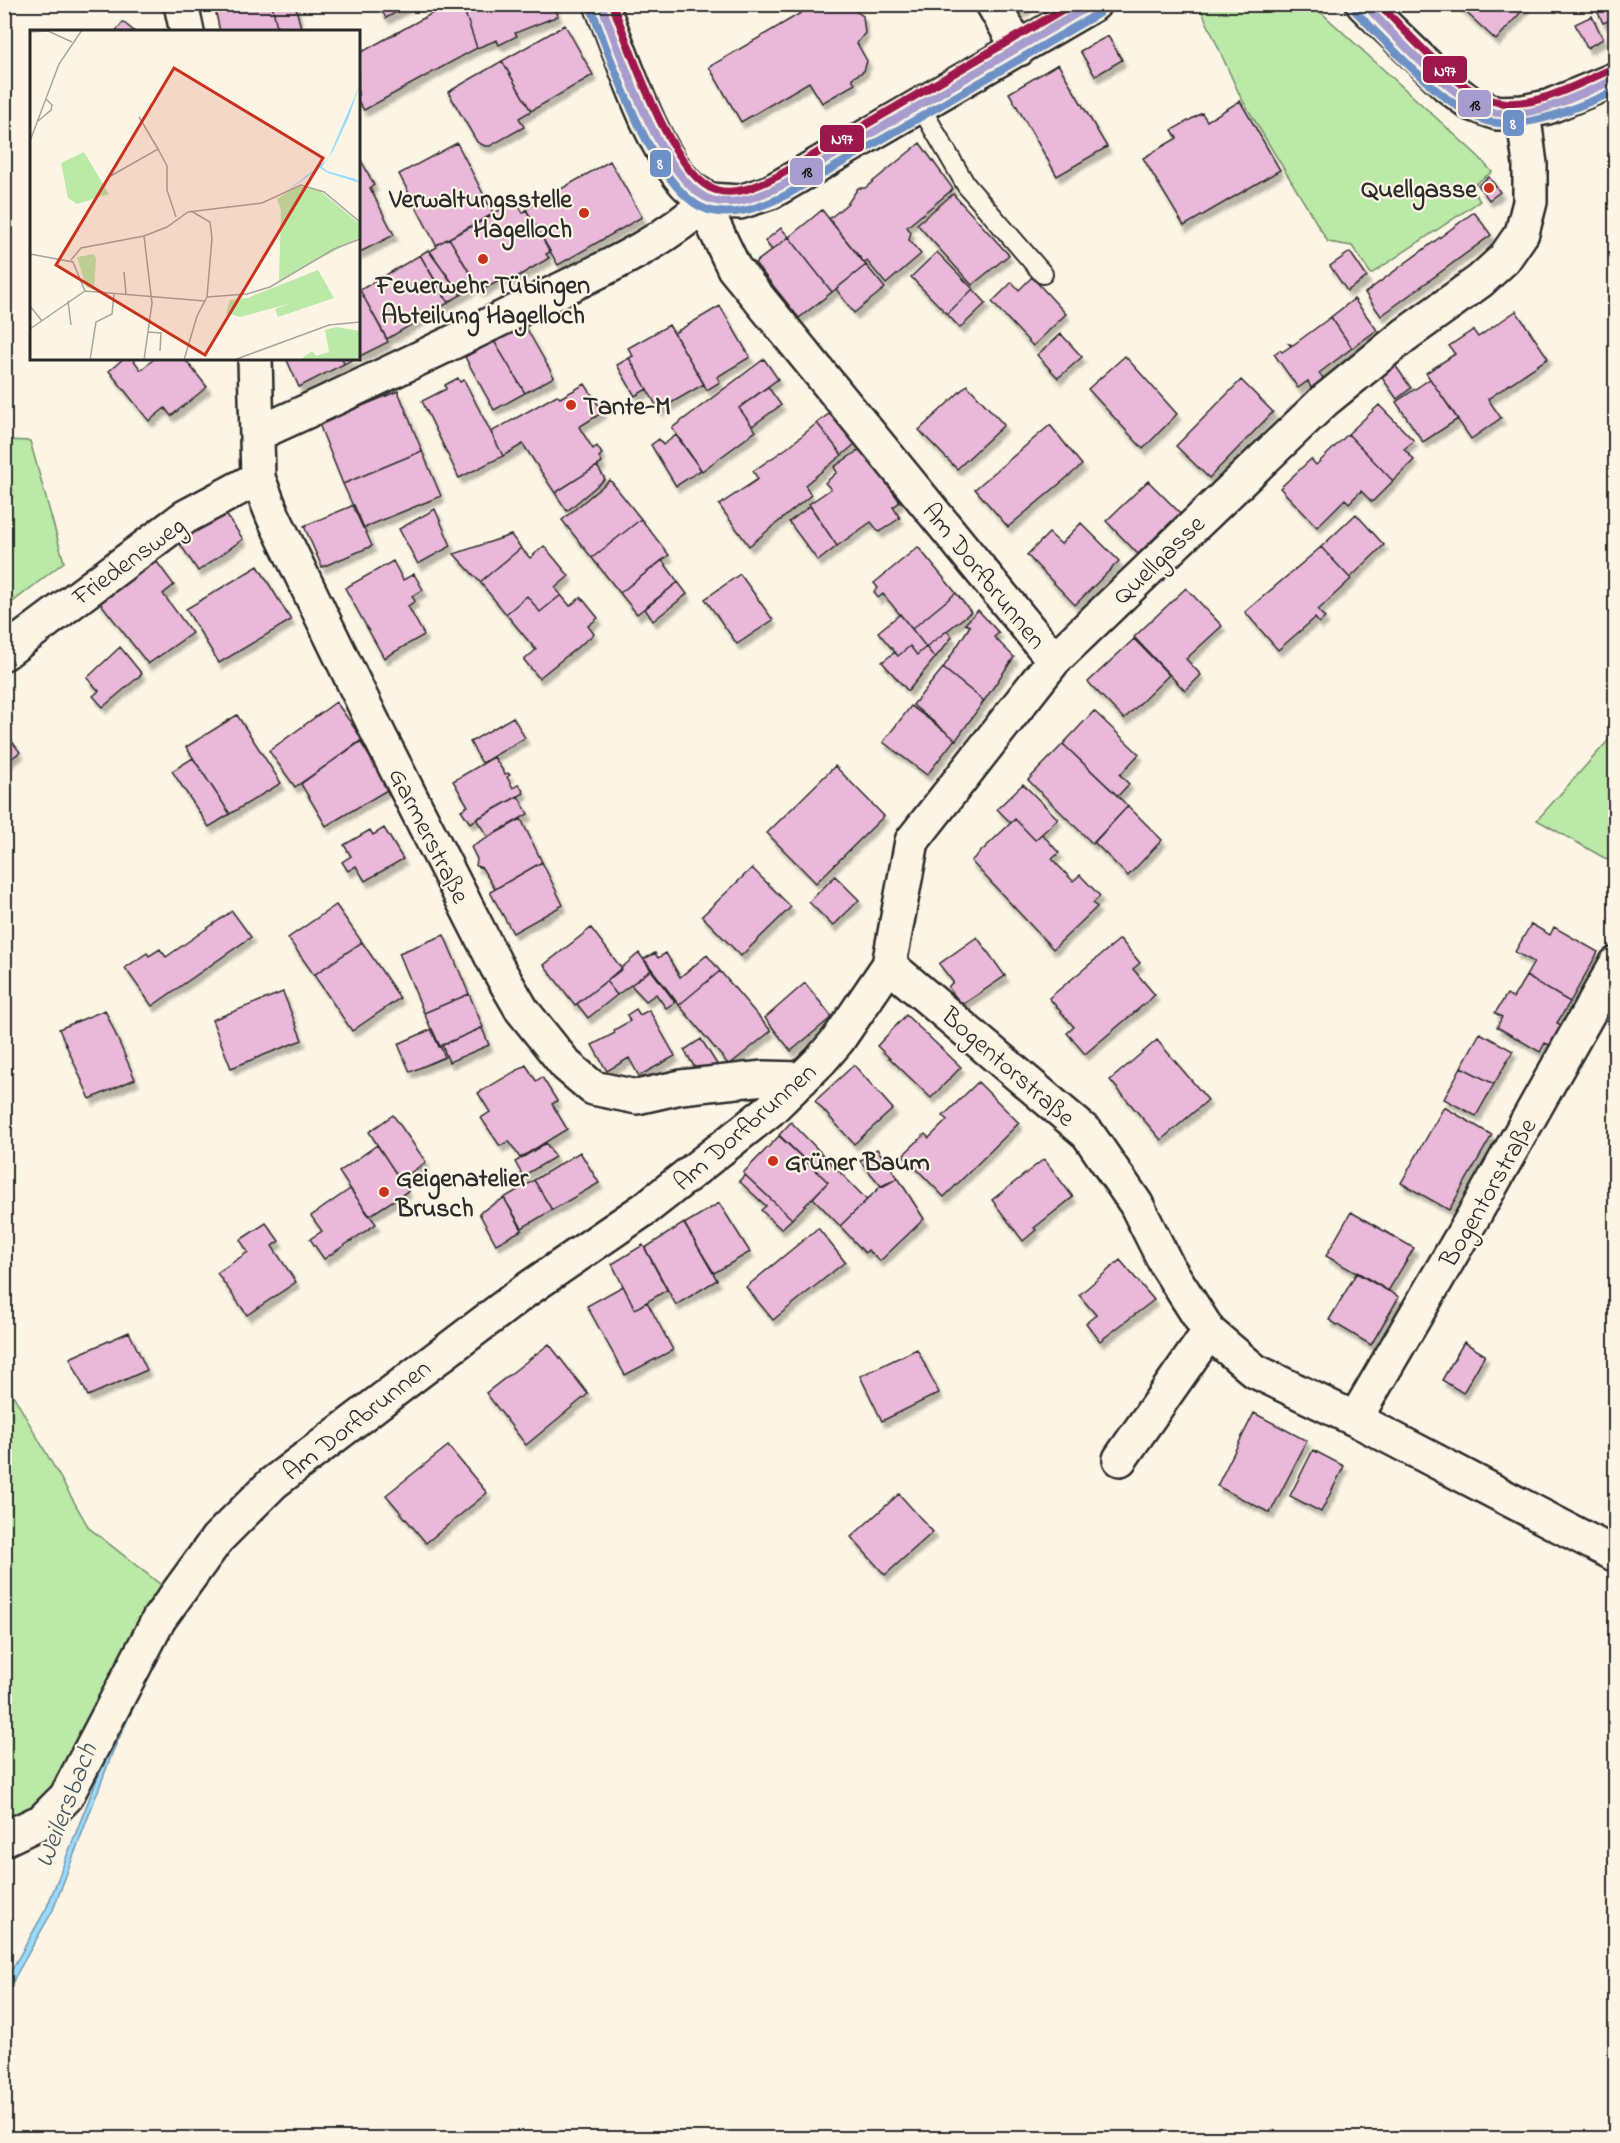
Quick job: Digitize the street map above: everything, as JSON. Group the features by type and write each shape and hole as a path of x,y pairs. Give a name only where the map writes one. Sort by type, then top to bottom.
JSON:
{"street":[{"path":"181,4 187,30"},
{"path":"601,4 650,122 670,162 688,187 709,200 740,202 771,192 1094,4"},
{"path":"993,4 1019,49"},
{"path":"1363,4 1448,86 1470,103 1497,113 1523,112 1548,107 1612,80"},
{"name":"Quellgasse","path":"1054,660 1324,401 1504,259 1522,234 1530,202 1530,164 1523,112"},
{"path":"257,434 435,352 647,247 691,218 709,200"},
{"name":"Am Dorfbrunnen","path":"4,1839 42,1821 66,1797 83,1770 128,1674 182,1585 217,1539 273,1483 525,1291 646,1208 744,1131 802,1079 838,1040 889,965 912,841 1054,660 775,322 734,268 711,220 709,200"},
{"name":"Garmerstraße","path":"255,360 258,478 273,516 331,637 497,967 522,1010 566,1065 593,1088 637,1097 681,1087 764,1078 802,1079"},
{"name":"Friedensweg","path":"4,653 185,517 258,478"},
{"name":"Bogentorstraße","path":"1355,1419 1476,1212 1616,964"},
{"name":"Bogentorstraße","path":"889,965 1088,1134 1137,1203 1167,1266 1209,1332 1255,1371 1355,1419 1616,1555"},
{"path":"1120,1459 1209,1332"}],"lane":[{"path":"920,106 966,185 1042,274"}],"green space":[{"path":"1199,5 1313,5 1479,157 1492,172 1471,187 1480,201 1371,274 1352,246 1328,242 1241,98"},
{"path":"5,440 30,441 64,562 5,608"},
{"path":"1615,733 1615,864 1537,820"},
{"path":"4,1379 89,1528 170,1592 81,1764 4,1833"}],"water":[{"path":"180,1609 113,1751 53,1910 15,1977 5,2002 5,1982 47,1907 109,1748"}],"building":[{"path":"214,4 272,4 278,30 220,30"},
{"path":"272,4 295,4 302,30 278,30"},
{"path":"378,4 411,4 386,18"},
{"path":"449,4 462,4 477,48 364,110 360,104 360,53"},
{"path":"462,4 554,4 558,16 515,33 517,36 499,45 497,40 477,48"},
{"path":"809,4 845,4 840,10 854,10 863,16 865,33 857,43 867,61 864,71 852,78 855,84 822,103 809,82 741,122 709,67 811,7"},
{"path":"1016,4 1031,4 1021,12"},
{"path":"1457,4 1528,4 1496,40"},
{"path":"1594,4 1616,4 1616,18 1603,23"},
{"path":"1592,16 1603,39 1587,48 1575,24"},
{"path":"123,22 133,30 117,30"},
{"path":"565,25 593,75 531,111 502,61"},
{"path":"1108,36 1122,60 1095,76 1080,51"},
{"path":"502,61 531,111 519,118 524,127 490,146 485,146 477,142 448,92"},
{"path":"1058,64 1107,147 1057,176 1009,93"},
{"path":"1240,101 1280,170 1184,226 1143,158 1177,138 1172,130 1202,113 1207,121"},
{"path":"457,143 494,215 436,245 399,174"},
{"path":"920,143 953,189 907,227 911,232 909,240 921,254 886,284 867,261 864,263 829,219 848,203 858,188 865,188"},
{"path":"360,158 374,185 370,188 394,235 360,252"},
{"name":"Verwaltungsstelle Hagelloch","path":"610,161 642,217 558,265 526,209"},
{"name":"Quellgasse","path":"1489,177 1500,192 1489,200 1478,185"},
{"path":"953,194 1009,255 972,285 917,224"},
{"path":"516,201 523,213 526,210 550,252 546,254 549,258 510,281 507,277 480,291 449,238"},
{"path":"822,210 866,265 832,292 789,237"},
{"path":"1474,212 1491,235 1381,316 1365,293"},
{"path":"781,228 789,237 772,250 765,241"},
{"path":"789,237 832,292 799,318 755,263"},
{"path":"449,238 477,285 461,295 430,251"},
{"path":"428,250 461,295 448,302 420,255"},
{"path":"937,252 973,289 947,314 911,277"},
{"path":"1350,252 1367,277 1347,291 1330,266"},
{"path":"420,255 448,303 387,339 360,290"},
{"path":"866,265 885,288 854,313 836,289"},
{"path":"1032,277 1066,314 1033,346 992,302 1012,282 1019,290"},
{"path":"973,289 986,303 960,328 947,314"},
{"path":"360,290 388,342 360,356"},
{"path":"1354,299 1377,330 1352,348 1331,317"},
{"path":"720,306 750,357 717,377 720,382 707,390 674,333"},
{"path":"1516,311 1548,358 1488,399 1501,418 1471,439 1426,373 1455,354 1449,346 1473,330 1478,337"},
{"path":"1331,317 1352,348 1319,373 1324,379 1311,388 1308,381 1298,388 1274,354 1291,346 1289,344 1293,345"},
{"path":"524,324 554,377 525,393 494,341"},
{"path":"669,325 704,384 659,410 629,358 633,356 628,348"},
{"path":"1061,334 1082,357 1058,378 1037,355"},
{"path":"494,341 525,393 494,410 465,357"},
{"path":"1125,356 1177,414 1143,449 1088,389"},
{"path":"629,358 647,389 635,396 617,365"},
{"path":"764,359 778,379 739,408 756,431 702,471 672,428"},
{"path":"122,360 134,360 141,370 153,360 186,360 207,387 171,416 165,408 149,421 109,371"},
{"path":"287,360 343,360 344,364 299,387"},
{"path":"1395,365 1411,388 1397,399 1380,375"},
{"path":"458,378 460,382 464,380 503,456 459,478 422,401 446,389 445,385"},
{"path":"1430,379 1458,419 1423,442 1396,402"},
{"path":"1241,380 1273,412 1209,478 1176,446"},
{"path":"585,384 603,412 579,427 593,449 597,446 602,454 599,457 602,463 555,493 523,444 503,456 491,432 557,395 560,398"},
{"path":"967,385 1004,425 957,469 919,430"},
{"path":"768,387 781,405 752,426 739,408"},
{"path":"398,391 422,451 343,484 319,424"},
{"path":"1379,405 1414,441 1404,449 1414,460 1393,481 1348,434"},
{"path":"830,413 855,444 842,455 817,423"},
{"path":"817,423 842,455 805,485 811,495 749,546 719,505 758,479 753,471 787,448"},
{"path":"1050,425 1082,465 1008,527 975,489"},
{"path":"1348,434 1393,481 1372,502 1361,491 1349,503 1345,499 1317,527 1280,488 1311,459 1316,465"},
{"path":"676,435 701,470 676,486 651,445 659,439 663,445"},
{"path":"862,448 900,502 893,507 900,518 879,532 871,522 837,546 809,504 831,489 825,483 837,472 834,467"},
{"path":"422,451 441,496 363,528 343,484"},
{"path":"597,466 605,479 567,511 555,493"},
{"path":"610,480 641,519 592,558 562,520"},
{"path":"1148,481 1180,513 1138,554 1106,521"},
{"path":"354,505 372,546 322,567 304,526"},
{"path":"810,506 837,546 818,561 789,522"},
{"path":"435,509 451,546 418,564 399,529"},
{"path":"223,510 243,539 198,571 178,541"},
{"path":"1356,514 1384,545 1350,578 1321,547"},
{"path":"641,519 669,555 620,593 592,558"},
{"path":"1081,523 1119,561 1075,605 1027,555 1049,533 1061,544"},
{"path":"511,535 521,548 480,582 454,554"},
{"path":"544,546 569,576 555,588 561,595 540,612 527,596 506,614 480,582 521,548 530,558"},
{"path":"918,547 956,593 912,629 883,594 878,598 874,592 878,588 874,583"},
{"path":"1321,547 1351,579 1318,610 1325,618 1319,623 1315,618 1278,650 1245,612"},
{"path":"154,558 174,585 163,594 192,633 148,664 98,600"},
{"path":"662,560 678,582 637,614 620,593"},
{"path":"393,561 403,580 414,574 423,590 412,596 415,601 408,606 424,635 384,658 345,588"},
{"path":"258,566 291,620 219,663 186,609"},
{"path":"740,574 773,620 737,644 705,599"},
{"path":"678,582 687,594 653,621 645,609"},
{"path":"1186,588 1222,626 1186,659 1201,675 1185,691 1134,637"},
{"path":"956,593 971,612 926,647 912,629"},
{"path":"561,595 570,606 581,597 598,618 588,626 594,634 539,678 524,660 536,650 506,614 527,596 540,612"},
{"path":"978,610 999,633 994,637 1014,657 984,701 943,668 970,626 965,624"},
{"path":"900,614 926,647 917,655 910,646 898,656 878,632"},
{"path":"947,631 952,637 935,658 926,647"},
{"path":"1134,639 1169,675 1124,719 1088,682"},
{"path":"910,646 917,655 926,647 935,658 908,691 882,662 895,652 898,656"},
{"path":"120,647 142,674 103,707 93,696 99,691 87,678"},
{"path":"943,668 984,701 956,740 913,705"},
{"path":"336,702 363,740 295,787 269,751"},
{"path":"911,706 955,739 927,775 883,742"},
{"path":"1094,711 1139,754 1120,775 1129,784 1118,796 1063,744"},
{"path":"237,715 281,783 230,814 186,747"},
{"path":"513,717 525,738 482,763 470,742"},
{"path":"4,731 20,752 4,764"},
{"path":"360,741 389,789 326,826 301,784"},
{"path":"1063,744 1128,806 1093,844 1028,780"},
{"path":"494,757 505,774 510,775 507,777 513,788 519,784 524,793 470,823 461,810 468,806 453,781"},
{"path":"193,758 230,814 209,827 172,771"},
{"path":"835,766 884,816 816,883 767,833"},
{"path":"1023,784 1058,819 1035,840 1015,819 1011,823 997,809"},
{"path":"518,796 528,814 488,837 476,819"},
{"path":"1128,806 1162,840 1128,876 1094,842"},
{"path":"521,819 542,862 495,889 482,868 476,866 477,859 471,847"},
{"path":"1015,819 1035,840 1042,834 1059,853 1052,859 1073,881 1080,875 1100,896 1093,903 1097,907 1053,949 971,861"},
{"path":"384,828 403,859 365,881 356,866 348,871 342,862 351,856 344,845 370,830 373,835"},
{"path":"542,862 563,905 513,933 490,892"},
{"path":"752,868 791,907 741,956 702,916"},
{"path":"835,876 859,900 833,926 809,902"},
{"path":"336,905 362,942 314,975 288,938"},
{"path":"232,911 251,937 152,1006 125,968 147,953 149,956 160,949 166,957"},
{"path":"1531,924 1550,935 1554,927 1598,952 1570,1002 1526,976 1534,962 1515,952"},
{"path":"591,928 622,969 575,1005 544,965"},
{"path":"444,935 469,994 424,1013 399,953"},
{"path":"977,937 1005,976 962,1005 948,987 953,982 939,964"},
{"path":"1120,939 1140,963 1133,969 1155,995 1085,1054 1067,1033 1074,1027 1049,998"},
{"path":"362,942 400,998 352,1031 314,975"},
{"path":"639,953 651,970 617,995 606,981"},
{"path":"655,953 658,958 666,953 680,977 707,955 720,971 679,1005 644,959"},
{"path":"651,970 675,1002 666,1008 656,994 646,1001 631,985"},
{"path":"720,971 771,1031 729,1065 679,1005"},
{"path":"1526,976 1570,1002 1557,1023 1565,1027 1553,1047 1545,1043 1540,1052 1497,1027 1502,1017 1495,1013 1507,994 1513,998"},
{"path":"606,981 617,995 588,1018 577,1004"},
{"path":"805,983 832,1017 791,1051 765,1018"},
{"path":"283,992 302,1040 231,1068 212,1020"},
{"path":"469,994 483,1027 439,1047 424,1013"},
{"path":"636,1009 640,1015 649,1010 675,1056 639,1076 629,1058 607,1071 592,1045 615,1033 614,1030 630,1021 627,1015"},
{"path":"105,1010 135,1079 90,1099 59,1029"},
{"path":"906,1015 961,1067 931,1098 877,1046"},
{"path":"482,1028 489,1045 449,1062 442,1045"},
{"path":"432,1029 445,1057 410,1072 398,1044"},
{"path":"1480,1033 1513,1051 1494,1084 1461,1067"},
{"path":"701,1039 720,1069 702,1079 684,1050"},
{"path":"1157,1040 1208,1100 1161,1140 1110,1080"},
{"path":"526,1065 536,1081 542,1077 557,1101 552,1104 567,1129 520,1158 509,1141 500,1146 481,1118 490,1112 478,1093"},
{"path":"854,1065 893,1109 854,1144 815,1101"},
{"path":"1461,1067 1494,1084 1476,1116 1444,1099"},
{"path":"978,1082 1019,1123 944,1197 903,1155 925,1134 929,1138 947,1120 943,1116"},
{"path":"1444,1107 1492,1135 1449,1210 1401,1183"},
{"path":"393,1115 426,1162 400,1180 369,1132"},
{"path":"791,1122 867,1200 840,1226 813,1198 828,1182 779,1135"},
{"path":"779,1136 828,1182 792,1219 743,1173"},
{"path":"546,1143 555,1157 523,1176 515,1162"},
{"path":"377,1145 408,1191 369,1216 339,1172"},
{"path":"877,1149 898,1178 882,1187 860,1161"},
{"path":"580,1152 599,1183 552,1210 534,1180"},
{"path":"1044,1159 1073,1197 1034,1228 1036,1230 1023,1241 992,1200"},
{"path":"745,1175 792,1219 781,1229 761,1210 766,1206 739,1181"},
{"path":"898,1178 924,1219 880,1261 868,1250 865,1253 840,1226 881,1186"},
{"path":"534,1180 552,1210 522,1228 504,1198"},
{"path":"350,1189 376,1224 324,1259 310,1239 322,1231 311,1216"},
{"path":"504,1198 522,1230 496,1244 479,1213"},
{"path":"719,1203 750,1252 714,1273 684,1224"},
{"path":"1351,1212 1414,1248 1388,1291 1326,1256"},
{"path":"266,1223 279,1241 272,1246 296,1282 247,1315 217,1273 248,1252 240,1240"},
{"path":"684,1223 717,1280 676,1305 645,1248"},
{"path":"818,1228 845,1262 773,1320 746,1287"},
{"path":"643,1245 667,1290 635,1309 612,1264"},
{"path":"1120,1260 1154,1300 1100,1341 1086,1323 1096,1315 1079,1295"},
{"path":"1357,1272 1399,1297 1371,1345 1329,1320"},
{"path":"623,1286 635,1309 647,1302 673,1350 625,1375 587,1306"},
{"path":"129,1332 147,1370 88,1396 70,1358"},
{"path":"1464,1342 1485,1355 1463,1393 1442,1380"},
{"path":"549,1344 588,1394 526,1445 486,1393"},
{"path":"917,1349 939,1393 882,1421 860,1376"},
{"path":"1254,1413 1307,1441 1270,1513 1217,1486"},
{"path":"448,1446 487,1493 426,1543 386,1495"},
{"path":"1313,1450 1344,1466 1321,1512 1290,1496"},
{"path":"899,1494 933,1532 885,1575 851,1537"}],"transit line":[{"name":"18","path":"601,4 631,83 661,144 677,170 694,190 712,200 721,202 739,201 758,196 783,185 1093,4"},
{"name":"N97","path":"612,4 654,108 684,162 700,181 716,190 732,192 756,186 778,176 1072,4"},
{"name":"18","path":"1364,4 1445,84 1482,108 1498,113 1528,112 1558,104 1616,79"},
{"name":"N97","path":"1379,4 1451,75 1483,97 1498,102 1527,102 1542,98 1612,69"},
{"name":"8","path":"591,8 637,122 670,179 689,199 708,210 729,213 749,210 788,194 1099,13"},
{"name":"8","path":"1356,12 1422,78 1462,109 1481,119 1498,123 1514,123 1544,118 1616,91"}],"place":[{"name":"Quellgasse","path":"1489,188"},
{"name":"Verwaltungsstelle Hagelloch","path":"584,213"},
{"name":"Feuerwehr Tübingen Abteilung Hagelloch","path":"483,259"},
{"name":"Tante-M","path":"571,405"},
{"name":"Grüner Baum","path":"773,1161"},
{"name":"Geigenatelier Brusch","path":"384,1192"}],"water label":[{"name":"Weilersbach","path":"65,1805"}]}
